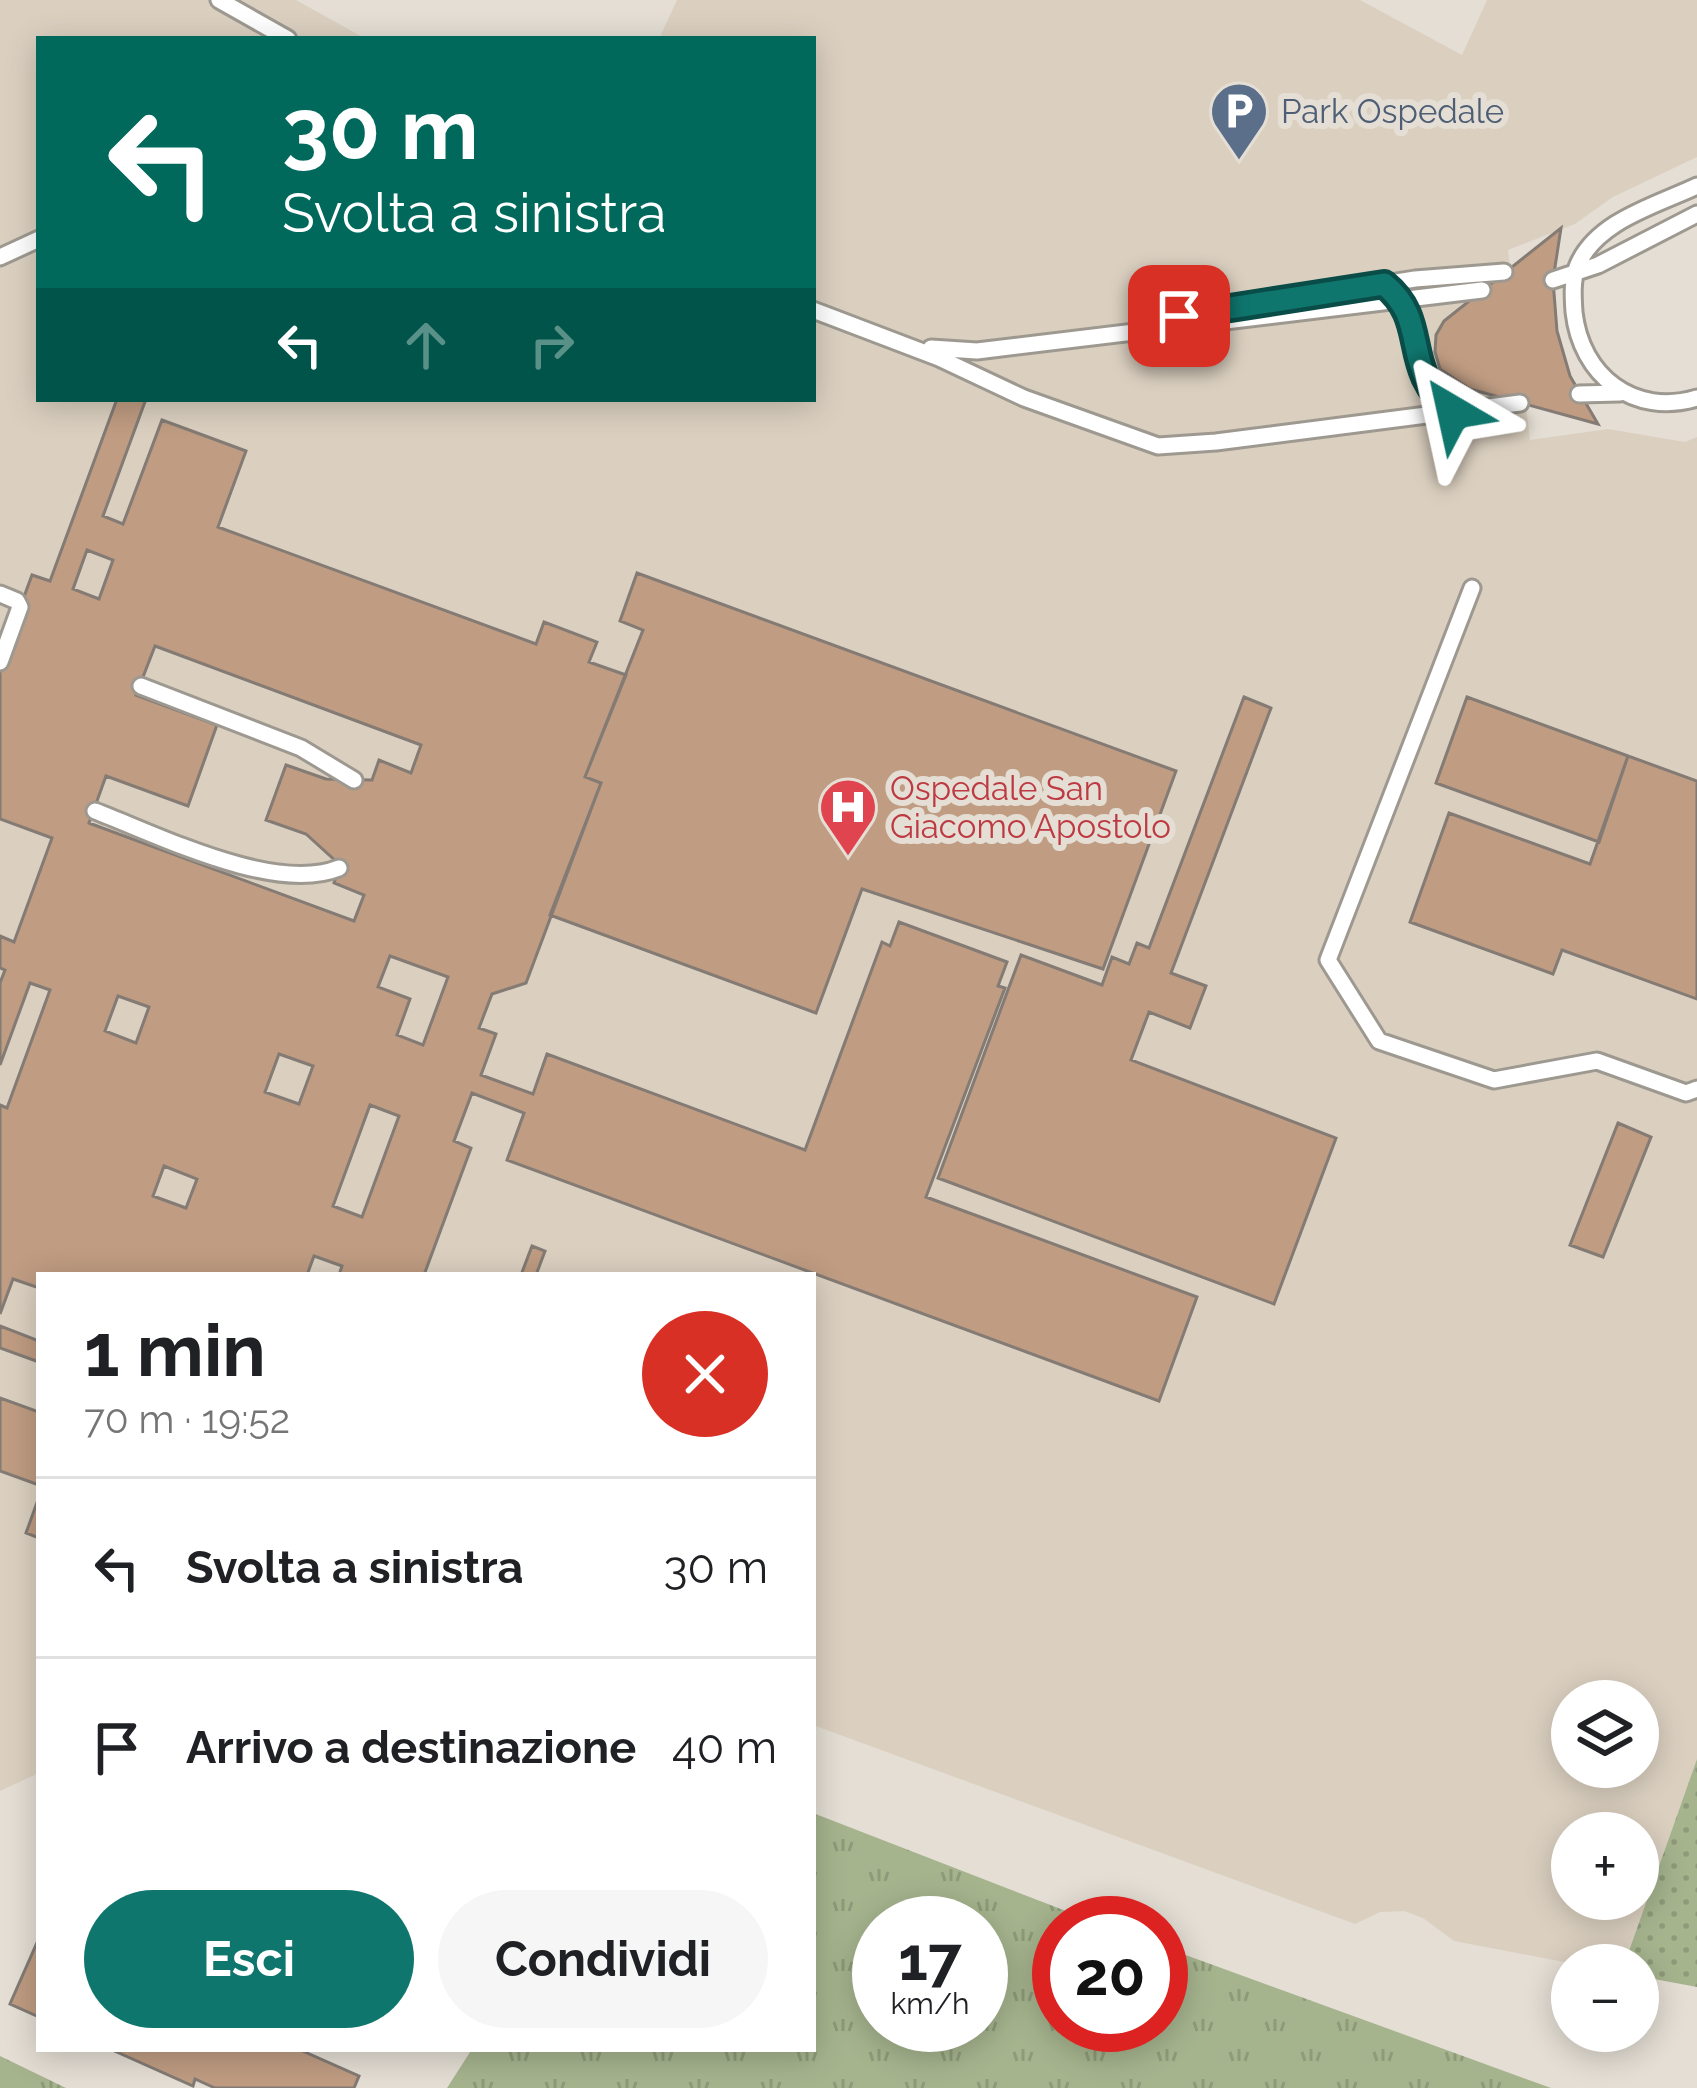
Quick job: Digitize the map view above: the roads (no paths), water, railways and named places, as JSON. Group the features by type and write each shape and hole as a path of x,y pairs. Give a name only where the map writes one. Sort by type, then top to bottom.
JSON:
{"lane":[{"path":"219,0 283,36"},
{"path":"1620,392 1600,377 1580,344 1572,293 1576,270 1597,239 1622,220 1697,186"},
{"path":"1554,273 1576,270 1697,214"},
{"path":"0,257 36,239"},
{"path":"977,351 1384,284 1504,272"},
{"path":"1384,284 1410,313 1421,374 1453,412"},
{"path":"898,341 977,351 1482,290"},
{"path":"816,311 898,341 1037,403 1158,446 1520,403"},
{"path":"1580,394 1620,392 1664,404 1697,398"},
{"path":"1472,588 1328,960 1379,1041 1494,1080 1597,1060 1686,1093 1697,1089"},
{"path":"0,594 20,607 0,662"},
{"path":"141,686 290,743 354,780"},
{"path":"95,811 249,866 300,874 339,868"}],"place":[{"name":"Park Ospedale","path":"1239,162"},
{"name":"Ospedale San Giacomo Apostolo","path":"848,858"}]}
